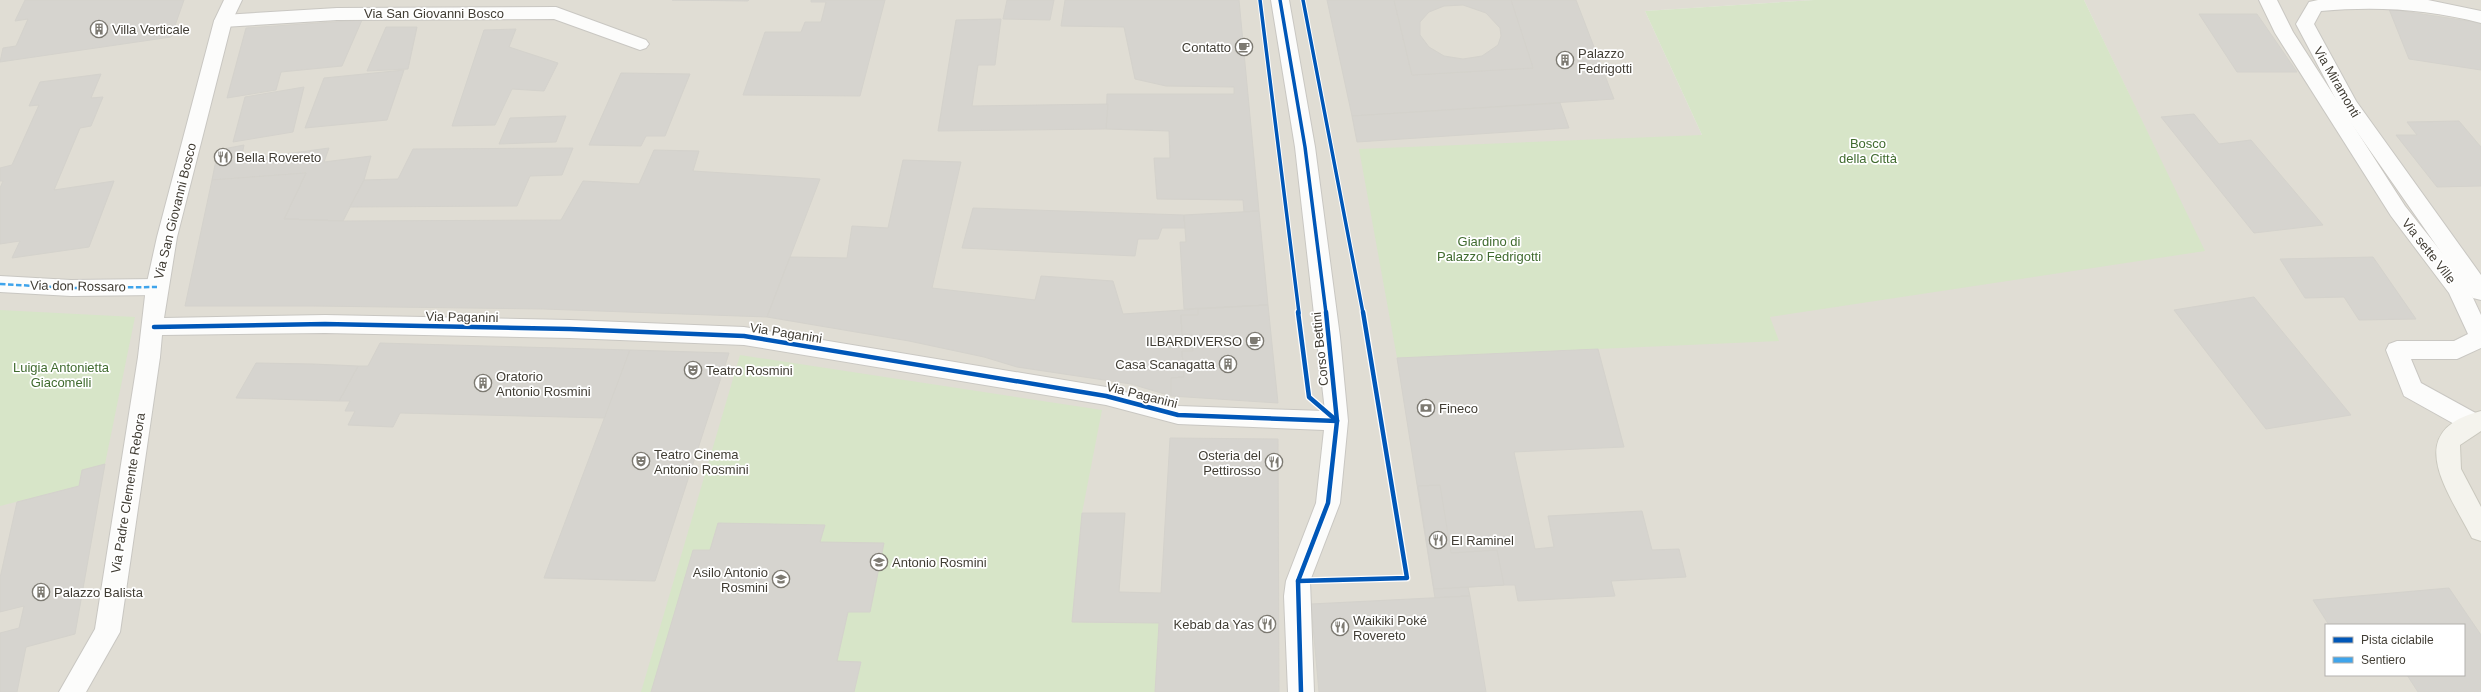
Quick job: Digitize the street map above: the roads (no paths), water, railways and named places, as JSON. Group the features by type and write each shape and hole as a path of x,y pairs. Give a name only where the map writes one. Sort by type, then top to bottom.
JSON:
{"main road":[{"path":"2477,422 2448,442 2449,470 2481,530"}],"street":[{"name":"Via San Giovanni Bosco","path":"149,356 154,327 157,286 223,21 233,0"},
{"name":"Corso Bettini","path":"1280,0 1305,147 1330,337 1337,421 1328,503 1298,580 1296,596 1300,692"},
{"name":"Via sette Ville","path":"2268,0 2284,33 2398,211 2477,316 2481,338 2457,350 2397,350 2412,389 2477,422"},
{"name":"Via Miramonti","path":"2481,17 2448,6 2408,1 2361,0 2315,6 2305,24 2348,104 2451,247 2481,292"},
{"name":"Via San Giovanni Bosco","path":"223,21 337,14 556,13 640,44"},
{"name":"Via don Rossaro","path":"0,284 71,288 157,286"},
{"name":"Via Paganini","path":"154,327 333,324 570,329 744,336 1106,396 1178,415 1337,421"},
{"name":"Via Padre Clemente Rebora","path":"72,692 107,632 149,356"}],"place":[{"name":"Villa Verticale","path":"99,29"},
{"name":"Contatto","path":"1244,47"},
{"name":"Palazzo Fedrigotti","path":"1565,60"},
{"name":"Bella Rovereto","path":"223,157"},
{"name":"ILBARDIVERSO","path":"1255,341"},
{"name":"Casa Scanagatta","path":"1228,364"},
{"name":"Teatro Rosmini","path":"693,370"},
{"name":"Oratorio Antonio Rosmini","path":"483,383"},
{"name":"Fineco","path":"1426,408"},
{"name":"Teatro Cinema Antonio Rosmini","path":"641,461"},
{"name":"Osteria del Pettirosso","path":"1274,462"},
{"name":"El Raminel","path":"1438,540"},
{"name":"Antonio Rosmini","path":"879,562"},
{"name":"Asilo Antonio Rosmini","path":"781,579"},
{"name":"Palazzo Balista","path":"41,592"},
{"name":"Kebab da Yas","path":"1267,624"},
{"name":"Waikiki Poké Rovereto","path":"1340,627"}],"park label":[{"name":"Bosco della Città","path":"1868,150"},
{"name":"Giardino di Palazzo Fedrigotti","path":"1489,248"},
{"name":"Luigia Antonietta Giacomelli","path":"61,374"}]}
